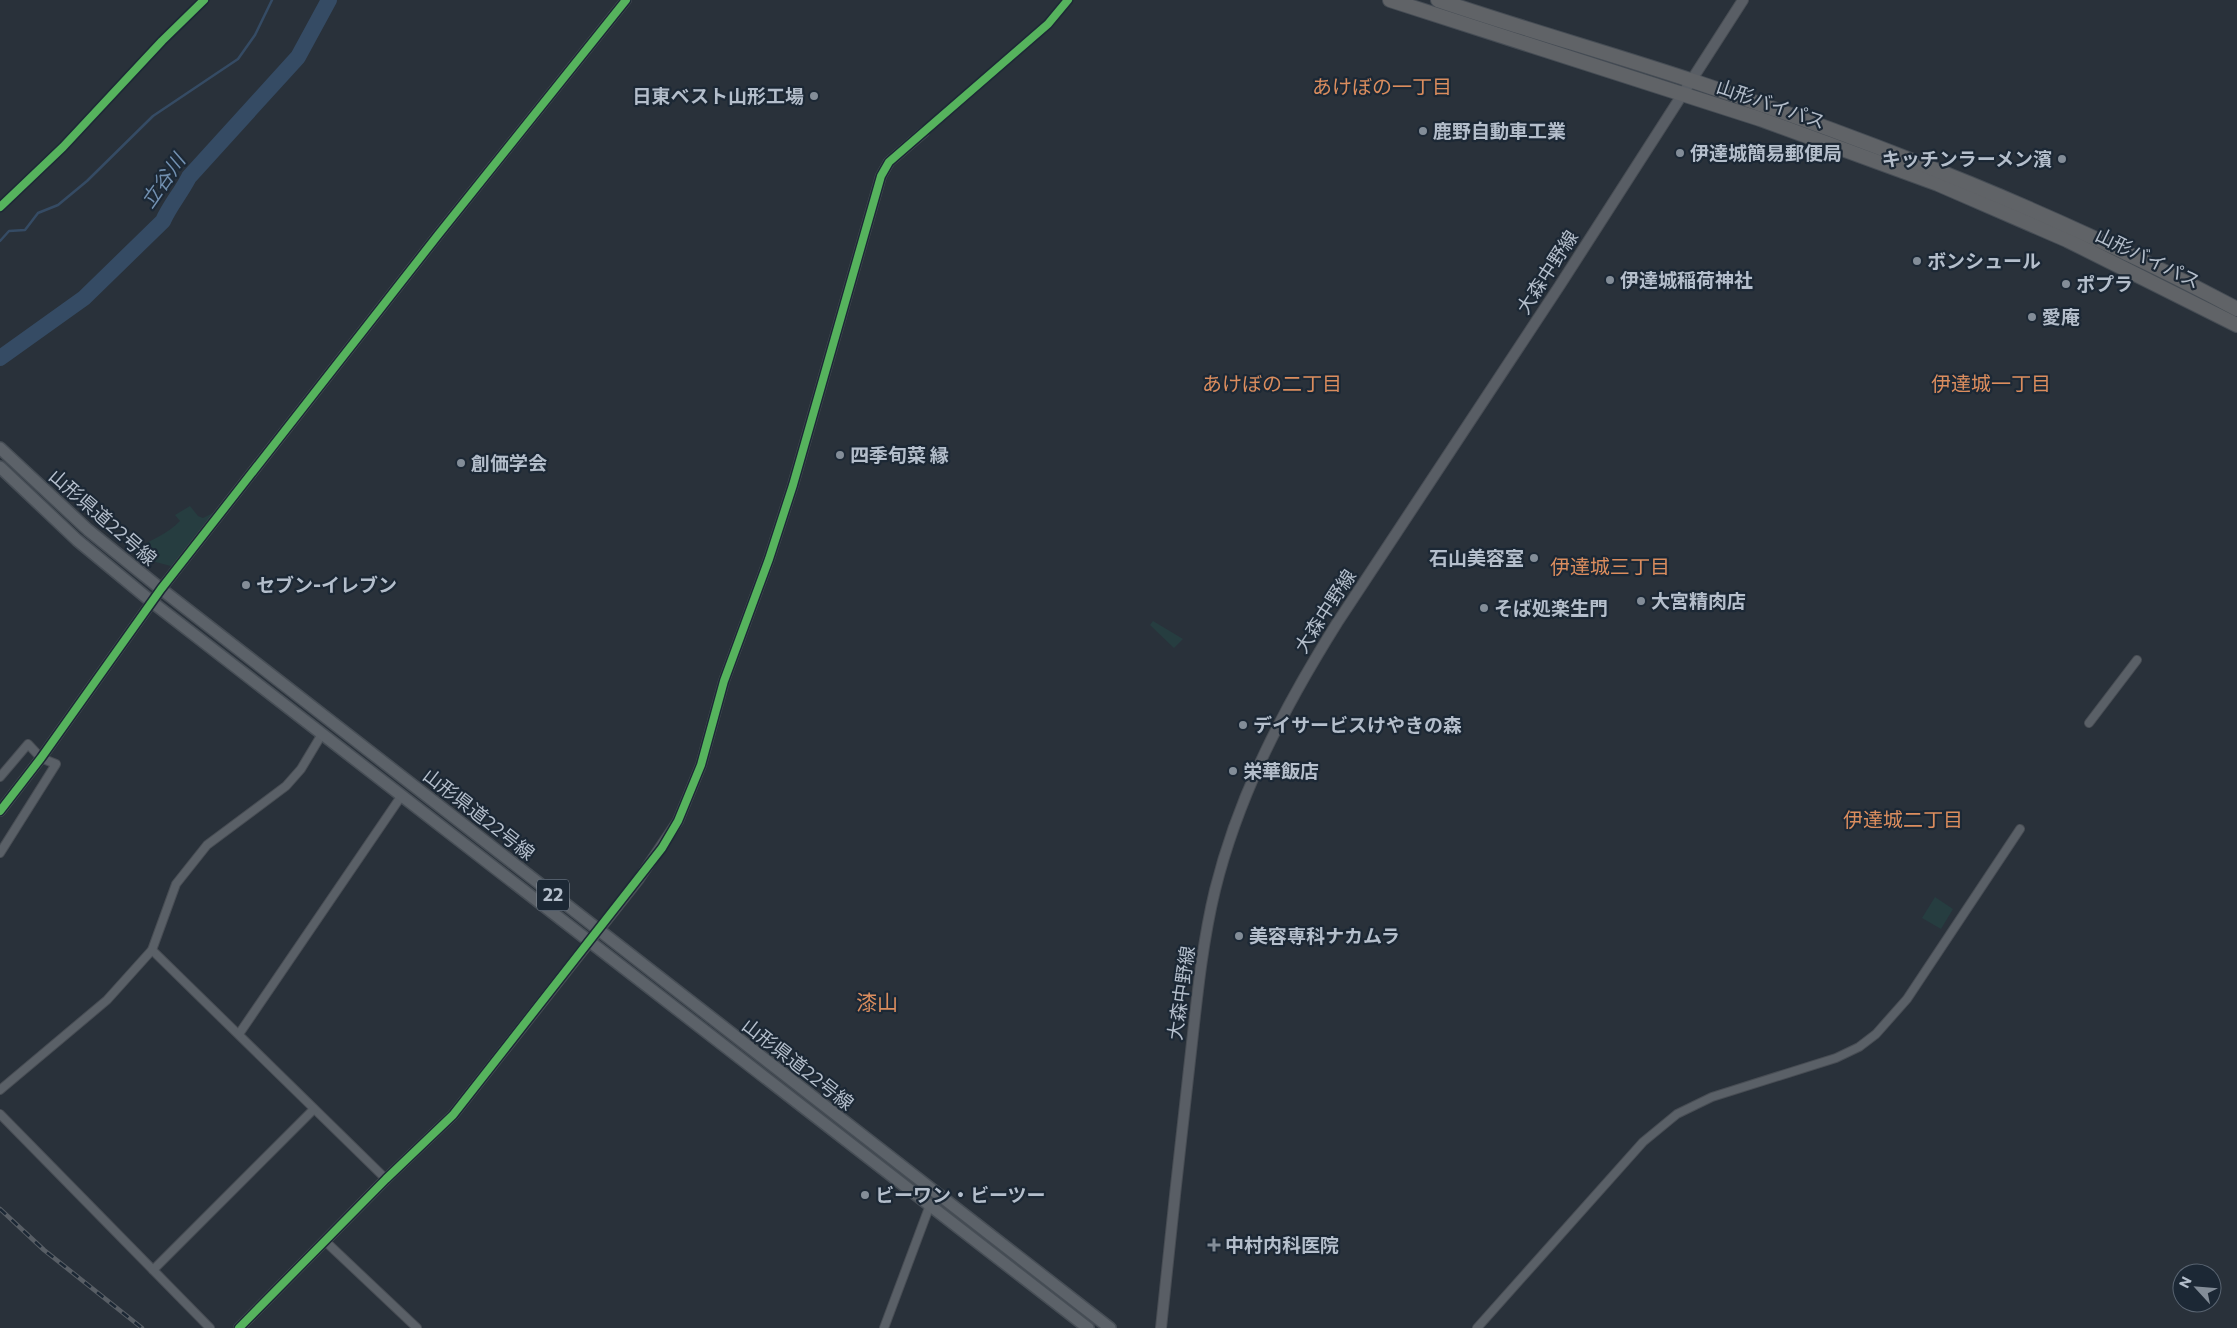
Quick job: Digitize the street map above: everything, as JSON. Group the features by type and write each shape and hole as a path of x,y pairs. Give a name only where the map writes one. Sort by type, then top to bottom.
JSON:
{"highway":[{"name":"山形バイパス","path":"1390,0 1776,125 1938,184 2076,244 2237,325"},
{"name":"山形バイパス","path":"1438,0 1691,81 1948,173 2017,202 2136,257 2237,309"}],"main road":[{"name":"山形県道22号線","path":"2,450 88,530 161,589 1110,1328"},
{"name":"山形県道22号線","path":"0,467 77,540 152,602 1088,1328"}],"street":[{"path":"0,811 41,758 161,589 438,235 626,0"},
{"path":"239,1328 386,1179 453,1116 662,848 678,821 701,764 724,681 769,559 790,494 882,176 889,162 1048,24 1068,0"},
{"name":"大森中野線","path":"1161,1328 1202,958 1215,890 1244,800 1284,712 1307,670 1743,0"},
{"path":"2089,723 2137,660"},
{"path":"0,1090 107,1000 152,950 176,884 208,845 286,786 301,769 322,734"},
{"path":"0,777 28,744 41,758 56,764 0,853"},
{"path":"239,1034 402,795"},
{"path":"1476,1328 1643,1142 1669,1119 1712,1097 1836,1058 1859,1047 1876,1034 1907,999 2020,829"},
{"path":"152,950 386,1179"},
{"path":"153,1270 314,1109"},
{"path":"0,1114 210,1328"},
{"path":"884,1328 930,1205"},
{"path":"325,1241 417,1328"}],"green space":[{"path":"190,506 198,516 203,518 221,509 178,568 152,561 133,550 170,530 180,521 175,515"},
{"path":"1153,621 1183,639 1174,648 1150,625"},
{"path":"1935,897 1953,909 1941,929 1922,918"}],"waterway":[{"path":"0,241 9,231 25,230 38,213 58,205 87,181 153,116 238,59 255,35 272,0"},
{"name":"立谷川","path":"0,358 84,298 163,221 189,177 298,57 329,0"}],"railway":[{"path":"0,1209 44,1250 142,1328"}],"cycle path":[{"path":"0,207 63,147 162,41 204,0"},
{"path":"0,811 41,758 161,589 438,235 626,0"},
{"path":"239,1328 386,1179 453,1115 662,848 678,821 701,765 724,681 769,559 793,485 881,176 889,162 1048,24 1068,0"}],"place":[{"name":"日東ベスト山形工場","path":"814,96"},
{"name":"鹿野自動車工業","path":"1423,131"},
{"name":"伊達城簡易郵便局","path":"1680,153"},
{"name":"キッチンラーメン濱","path":"2062,159"},
{"name":"ボンシュール","path":"1917,261"},
{"name":"伊達城稲荷神社","path":"1610,280"},
{"name":"ポプラ","path":"2066,284"},
{"name":"愛庵","path":"2032,317"},
{"name":"四季旬菜 縁","path":"840,455"},
{"name":"創価学会","path":"461,463"},
{"name":"石山美容室","path":"1534,558"},
{"name":"セブン-イレブン","path":"246,585"},
{"name":"大宮精肉店","path":"1641,601"},
{"name":"そば処楽生門","path":"1484,608"},
{"name":"デイサービスけやきの森","path":"1243,725"},
{"name":"栄華飯店","path":"1233,771"},
{"name":"美容専科ナカムラ","path":"1239,936"},
{"name":"ビーワン・ビーツー","path":"865,1195"},
{"name":"中村内科医院","path":"1214,1245"}],"district":[{"name":"あけぼの一丁目","path":"1382,87"},
{"name":"あけぼの二丁目","path":"1272,384"},
{"name":"伊達城一丁目","path":"1991,384"},
{"name":"伊達城三丁目","path":"1610,567"},
{"name":"伊達城二丁目","path":"1903,820"},
{"name":"漆山","path":"877,1003"}]}
